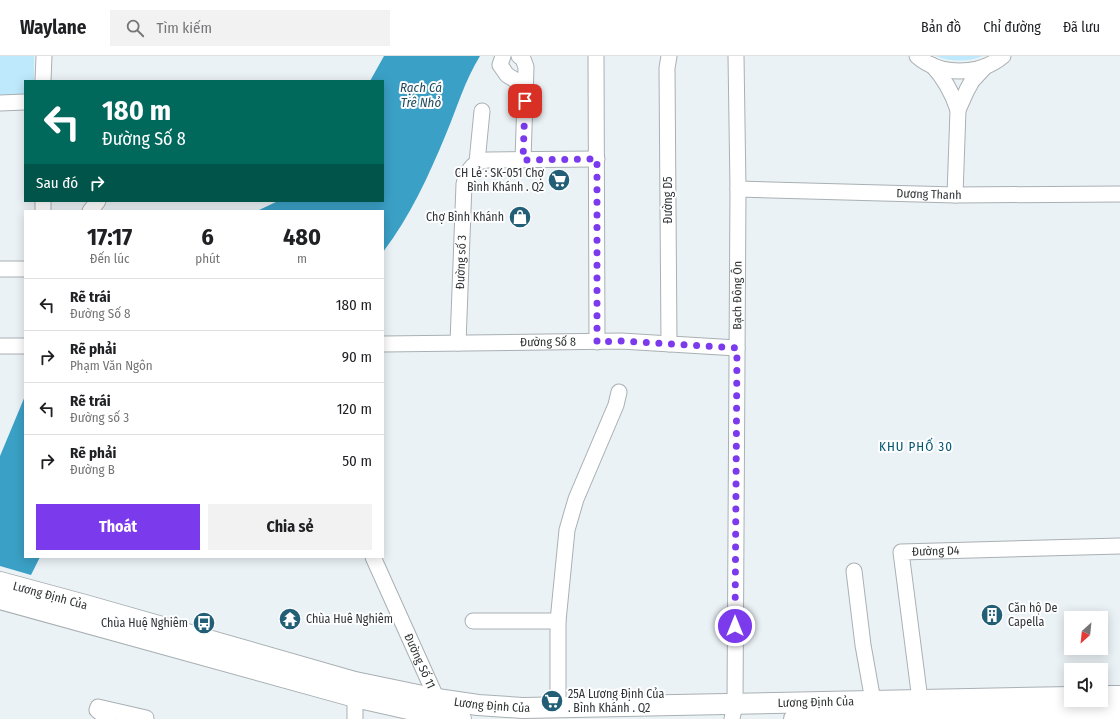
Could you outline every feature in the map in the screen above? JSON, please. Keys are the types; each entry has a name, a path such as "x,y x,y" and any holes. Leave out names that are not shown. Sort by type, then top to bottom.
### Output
{"main road":[{"name":"Lương Định Của","path":"0,582 82,613 355,697 450,718"},
{"name":"Lương Định Của","path":"0,599 82,613 355,682 437,699 478,705 523,708 558,707 734,711 873,701 920,700 992,711 1064,698"},
{"path":"1108,696 1120,696"},
{"name":"Lương Định Của","path":"794,719 992,711 1120,714"}],"street":[{"path":"43,80 44,56"},
{"path":"503,56 500,65 507,75 525,86"},
{"path":"520,56 524,59 526,67 523,160"},
{"path":"596,56 597,342"},
{"name":"Đường D5","path":"669,56 669,344"},
{"name":"Bạch Đông Ôn","path":"734,711 738,189 736,56"},
{"path":"916,57 932,65 951,71 964,71 985,67"},
{"path":"955,195 958,110 966,90 972,81 985,67 1002,57"},
{"path":"932,65 948,84 958,110"},
{"path":"0,103 24,102"},
{"path":"482,111 477,162 488,160 597,159"},
{"name":"Đường số 3","path":"458,343 464,184 468,171 477,162"},
{"name":"Dương Thanh","path":"738,189 955,195 1120,194"},
{"path":"91,210 97,202"},
{"path":"0,269 24,269"},
{"name":"Đường Số 8","path":"384,344 621,341 737,348"},
{"path":"0,346 24,346"},
{"path":"558,707 558,621 567,530 576,499 616,404 619,392"},
{"name":"Đường D4","path":"920,700 901,552 1120,546"},
{"name":"Đường Số 11","path":"373,558 437,699 450,718"},
{"path":"854,571 863,645 873,701"},
{"path":"473,621 558,621"},
{"path":"355,697 355,719"},
{"path":"108,719 97,710 97,708 100,706 147,719"}],"shaded area":[{"path":"0,56 34,56 34,80 24,80 24,96 0,96"},
{"path":"936,56 983,56 959,60"}],"water":[{"name":"Rạch Cá Trê Nhỏ","path":"384,56 480,56 466,84 426,180 402,225 384,251 384,210 259,210 276,202 384,202 384,80 371,80"},
{"path":"24,398 24,558 40,558 31,575 0,566 0,456"}],"place":[{"name":"CH Lẻ : SK-051 Chợ Bình Khánh . Q2","path":"559,180"},
{"name":"Chợ Bình Khánh","path":"520,217"},
{"name":"Căn hộ De Capella","path":"992,615"},
{"name":"Chùa Huê Nghiêm","path":"290,619"},
{"name":"Chùa Huệ Nghiêm","path":"204,623"},
{"name":"25A Lương Định Của . Bình Khánh . Q2","path":"552,701"}],"district":[{"name":"KHU PHỐ 30","path":"916,446"}],"route":[{"path":"525,101 523,160 597,159 597,342 621,341 737,348 735,626"}]}
